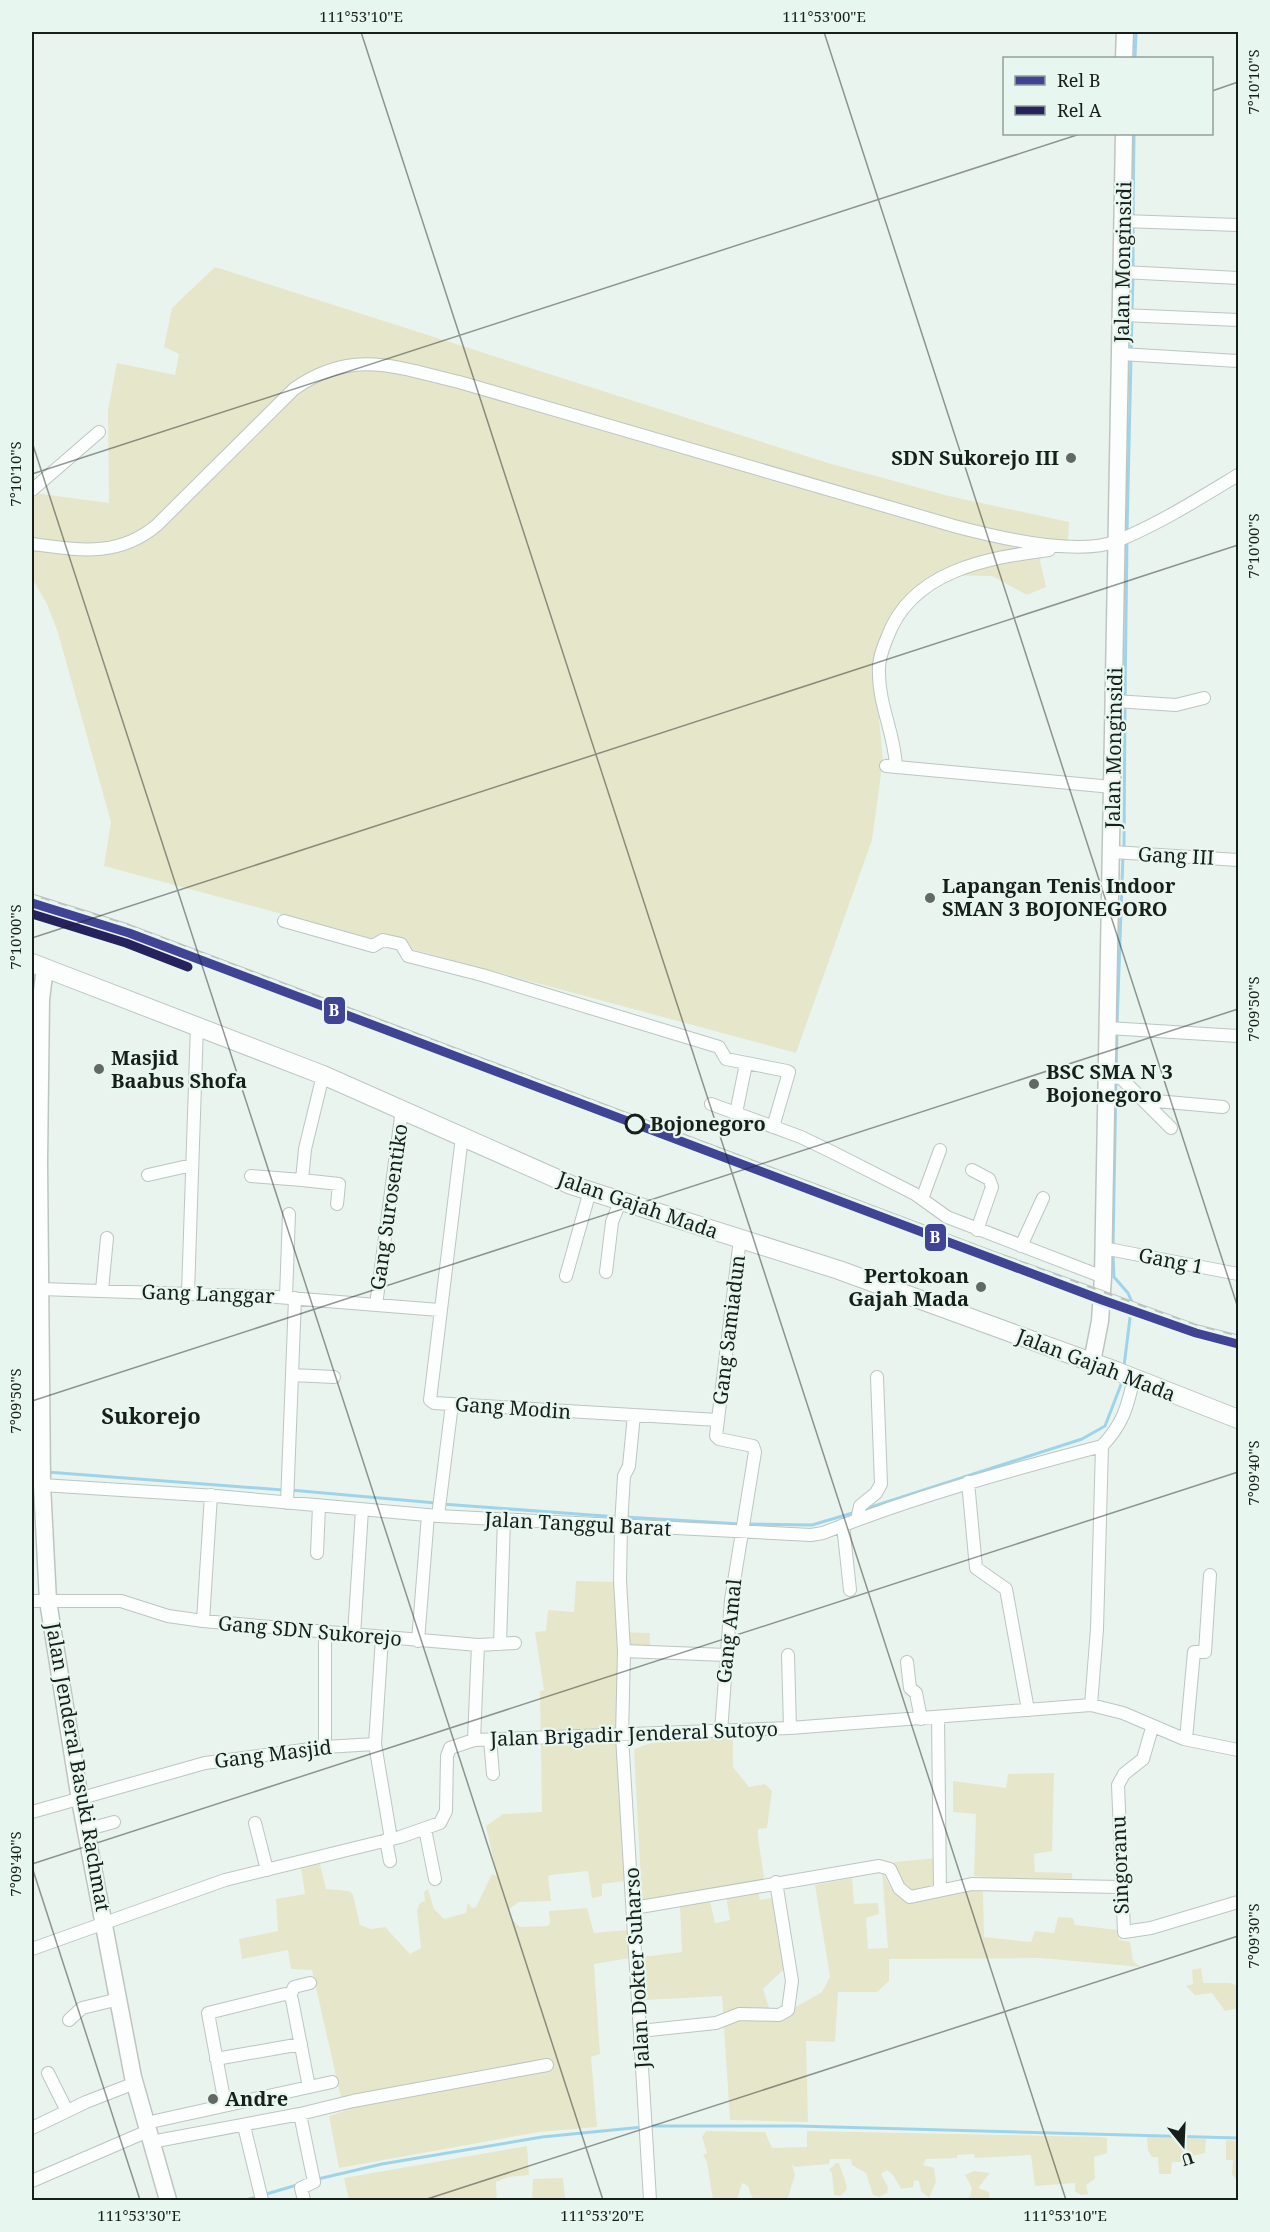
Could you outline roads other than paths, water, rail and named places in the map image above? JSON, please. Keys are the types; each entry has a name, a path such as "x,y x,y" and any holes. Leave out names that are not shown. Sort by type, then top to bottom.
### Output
{"highway":[{"name":"Jalan Gajah Mada","path":"38,965 323,1075 590,1191 839,1270 1127,1375 1239,1419"}],"main road":[{"path":"1124,57 1125,32"},
{"name":"Jalan Monginsidi","path":"1092,1362 1100,1321 1103,1277 1109,1250 1119,853 1112,787 1121,702 1129,315 1129,221 1124,135"},
{"name":"Jalan Jenderal Basuki Rachmat","path":"38,965 41,999 38,1450 42,1485 40,1601 106,1925 135,2084 168,2200"}],"street":[{"path":"1129,221 1239,225"},
{"path":"1129,273 1239,278"},
{"path":"1129,315 1239,320"},
{"path":"1128,355 1239,361"},
{"path":"32,544 96,549 135,542 157,525 294,389 316,373 361,363 399,368 459,381 1004,539 1047,545 1089,545"},
{"path":"32,490 99,432"},
{"path":"1112,787 891,766 879,674 880,657 893,621 923,588 945,575 996,556 1089,545 1124,538 1239,475"},
{"path":"1121,702 1176,705 1204,698"},
{"name":"Gang III","path":"1119,853 1239,860"},
{"path":"284,921 378,943 393,942 405,951 719,1047 726,1059 789,1072 773,1127"},
{"path":"188,1293 196,1025"},
{"path":"1114,1029 1239,1036"},
{"path":"736,1113 746,1064"},
{"path":"302,1180 305,1149 323,1075"},
{"path":"1113,1078 1145,1100 1171,1128"},
{"path":"1145,1100 1223,1107"},
{"path":"711,1104 834,1153 922,1199 943,1215 1103,1277"},
{"name":"Gang Surosentiko","path":"376,1305 402,1110"},
{"name":"Gang Modin","path":"462,1137 439,1310 430,1400 452,1404 718,1420"},
{"path":"922,1199 940,1150"},
{"path":"148,1174 192,1165"},
{"path":"972,1170 989,1179 992,1187 977,1230"},
{"path":"251,1176 339,1184 337,1204"},
{"path":"566,1276 590,1191"},
{"path":"1021,1246 1043,1198"},
{"path":"606,1272 612,1222 620,1202"},
{"path":"288,1497 292,1375 290,1214"},
{"path":"102,1290 106,1238"},
{"name":"Gang Samiadun","path":"718,1420 740,1239"},
{"name":"Gang 1","path":"1109,1250 1239,1274"},
{"name":"Gang Langgar","path":"40,1289 290,1298 439,1310"},
{"path":"292,1375 334,1377"},
{"path":"1091,1705 1102,1446 1117,1430 1125,1416 1127,1375"},
{"path":"858,1514 881,1484 877,1377"},
{"path":"418,1641 452,1404"},
{"name":"Jalan Dokter Suharso","path":"634,1415 628,1466 624,1476 621,1526 620,1580 624,1651 622,1736 647,2118 650,2200"},
{"name":"Gang Amal","path":"718,1420 717,1437 754,1448 726,1655 721,1731"},
{"name":"Jalan Tanggul Barat","path":"42,1485 288,1497 319,1506 362,1510 437,1509 504,1519 621,1526 742,1528 811,1535 843,1525 858,1514 1102,1446"},
{"path":"968,1482 975,1568 1006,1589 1028,1710"},
{"path":"202,1621 211,1495"},
{"path":"317,1553 319,1506"},
{"path":"354,1635 362,1510"},
{"path":"500,1644 504,1519"},
{"path":"843,1525 850,1590"},
{"path":"1186,1739 1194,1652 1205,1652 1210,1575"},
{"name":"Gang SDN Sukorejo","path":"40,1601 121,1601 168,1616 202,1621 418,1641 478,1645 515,1643"},
{"path":"325,1632 325,1747"},
{"path":"382,1638 375,1744 390,1861"},
{"path":"474,1740 478,1645"},
{"path":"624,1651 726,1655"},
{"path":"788,1655 790,1728"},
{"path":"907,1662 910,1688 916,1693 921,1719"},
{"name":"Jalan Brigadir Jenderal Sutoyo","path":"32,1949 106,1925 194,1891 267,1869 389,1840 441,1823 444,1818 446,1765 450,1748 474,1740 790,1728 1091,1705 1124,1713 1152,1728 1186,1739 1239,1750"},
{"path":"938,1717 940,1890"},
{"name":"Singoranu","path":"1152,1728 1143,1759 1124,1774 1118,1785 1120,1887 1124,1932 1151,1928 1239,1902"},
{"path":"490,1740 492,1774"},
{"name":"Gang Masjid","path":"32,1812 205,1763 325,1747 375,1744"},
{"path":"86,1830 114,1822"},
{"path":"255,1823 267,1869"},
{"path":"424,1829 435,1879"},
{"path":"634,1908 776,1882 885,1866 892,1873 898,1888 910,1897 972,1884 1120,1887"},
{"path":"640,2031 716,2023 739,2014 779,2015 788,2010 792,1981 776,1882"},
{"path":"309,2087 290,1996 294,1988 310,1983"},
{"path":"225,2104 208,2013 285,1994 290,1996"},
{"path":"69,2020 82,2008 119,1999"},
{"path":"216,2059 301,2044"},
{"path":"149,2132 244,2126 352,2101 548,2065"},
{"path":"48,2073 67,2111"},
{"path":"32,2181 149,2132 225,2104 332,2082"},
{"path":"32,2128 67,2111 135,2084"},
{"path":"300,2114 313,2178 301,2187 304,2200"},
{"path":"244,2126 261,2198"}],"waterway":[{"path":"1135,57 1136,32"},
{"path":"1133,219 1134,135"},
{"path":"1133,225 1133,270"},
{"path":"1132,312 1133,276"},
{"path":"1131,351 1132,318"},
{"path":"1127,534 1131,357"},
{"path":"1125,699 1127,540"},
{"path":"1124,849 1125,705"},
{"path":"1117,1025 1123,855"},
{"path":"1116,1073 1117,1032"},
{"path":"1113,1247 1116,1080"},
{"path":"1113,1254 1114,1277 1128,1293 1132,1302 1124,1366"},
{"path":"865,1509 1082,1439 1105,1426 1122,1382"},
{"path":"47,1472 283,1490"},
{"path":"290,1490 436,1503"},
{"path":"442,1504 618,1517"},
{"path":"747,1524 812,1525 856,1512"},
{"path":"625,1517 741,1524"},
{"path":"649,2126 797,2126 1238,2138"},
{"path":"318,2179 382,2164 542,2137 643,2127"},
{"path":"263,2195 297,2185"},
{"path":"245,2200 257,2197"}],"railway":[{"path":"32,896 128,926 993,1253 1198,1327 1238,1337"}],"rail line":[{"name":"B","path":"32,903 129,933 1102,1300 1196,1333 1238,1344"},
{"name":"A","path":"32,914 126,943 188,967"}],"place":[{"name":"SDN Sukorejo III","path":"1071,458"},
{"name":"Lapangan Tenis Indoor SMAN 3 BOJONEGORO","path":"930,898"},
{"name":"Masjid Baabus Shofa","path":"99,1069"},
{"name":"BSC SMA N 3 Bojonegoro","path":"1034,1084"},
{"name":"Bojonegoro","path":"635,1124"},
{"name":"Pertokoan Gajah Mada","path":"981,1287"},
{"name":"Andre","path":"213,2099"}],"district":[{"name":"Sukorejo","path":"151,1416"}]}
